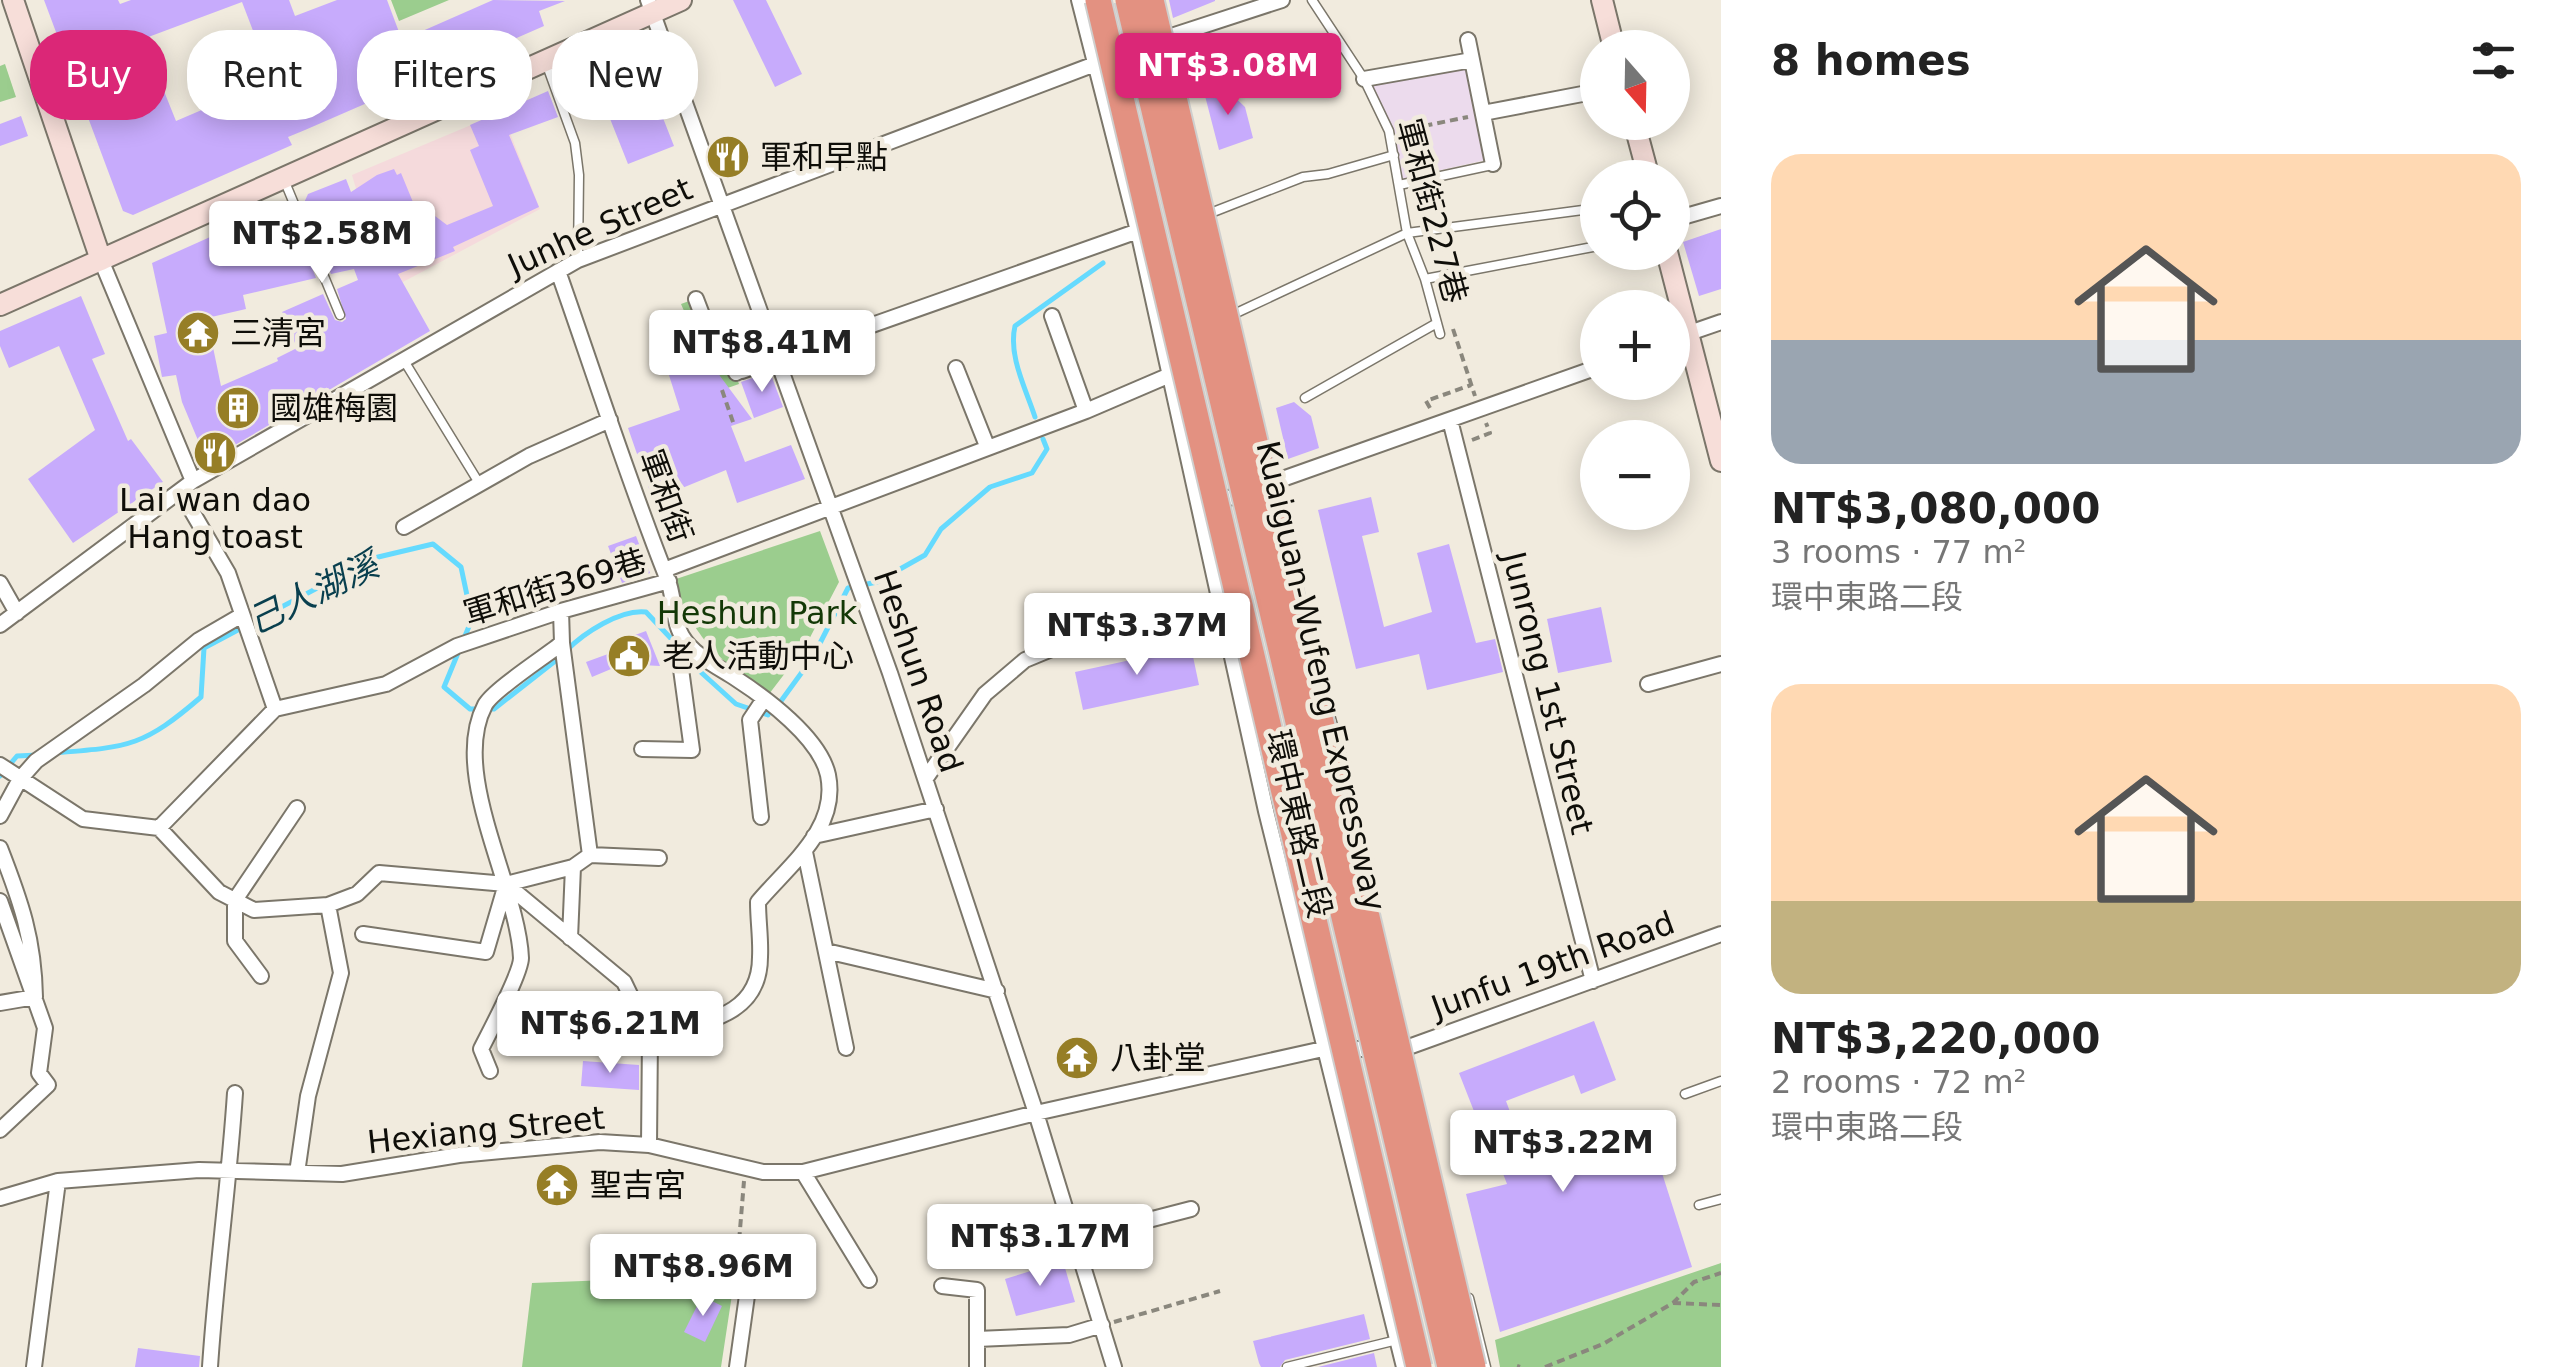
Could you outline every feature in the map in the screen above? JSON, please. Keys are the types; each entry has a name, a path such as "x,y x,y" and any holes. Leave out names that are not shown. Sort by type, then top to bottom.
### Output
{"highway":[{"name":"Kuaiguan-Wufeng Expressway","path":"1098,0 1419,1367"},
{"name":"Kuaiguan-Wufeng Expressway","path":"1128,0 1450,1367"},
{"path":"1151,0 1473,1367"}],"main road":[{"path":"12,0 101,260"},
{"path":"0,306 545,59 650,6 681,0"},
{"path":"1602,0 1610,30"},
{"path":"1690,367 1721,461"}],"street":[{"name":"環中東路二段","path":"1079,0 1138,231 1266,811 1404,1367"},
{"name":"環中東路二段","path":"1143,0 1289,643 1462,1367"},
{"name":"Junhe Street","path":"0,625 193,481 578,260 1095,63 1282,0"},
{"name":"Heshun Road","path":"650,6 779,357 926,778 1076,1238 1114,1367"},
{"path":"1468,40 1493,164"},
{"path":"1364,79 1472,60"},
{"path":"1482,114 1580,94"},
{"path":"1690,215 1721,206"},
{"path":"696,298 720,359 730,358 736,373 1138,231"},
{"path":"101,260 193,481"},
{"name":"軍和街","path":"558,271 666,575 683,642"},
{"path":"1052,316 1086,412"},
{"path":"1690,333 1721,322"},
{"path":"956,368 987,446"},
{"path":"1200,509 1580,373"},
{"name":"軍和街369巷","path":"275,709 386,684 457,646 666,575 987,446 1086,412 1170,375"},
{"path":"404,527 529,456 610,420"},
{"name":"Junrong 1st Street","path":"1450,420 1592,981"},
{"path":"159,828 275,709 228,574 180,491"},
{"path":"0,583 17,614"},
{"path":"560,611 590,855"},
{"path":"926,778 985,694 1026,660 1054,648 1098,614"},
{"path":"11,773 56,748 200,640 246,627"},
{"path":"642,749 692,750 681,670 683,642"},
{"path":"650,1036 734,1011 754,992 760,959 758,902 805,852 828,810 828,773 812,744 763,699 683,642"},
{"path":"490,1070 482,1049 522,962 506,884 476,788 477,737 486,704 562,644"},
{"path":"1648,684 1721,664"},
{"path":"761,817 752,718 763,699"},
{"path":"11,773 83,819 159,828 220,892 254,910 328,905 357,894 379,872 506,884 574,867 590,855 660,858"},
{"path":"0,816 11,773"},
{"path":"261,976 234,941 235,900 297,808"},
{"path":"814,836 936,810"},
{"path":"0,848 26,915 36,997"},
{"path":"805,852 846,1048"},
{"path":"570,938 574,867"},
{"path":"363,934 486,952 506,884"},
{"path":"506,884 624,982 650,1036 649,1144"},
{"path":"0,901 45,1028 39,1073 48,1085 0,1130"},
{"path":"297,1174 308,1096 342,974 328,905"},
{"name":"Junfu 19th Road","path":"1384,1049 1404,1049 1721,934"},
{"path":"826,951 996,991"},
{"path":"0,1003 36,997"},
{"name":"Hexiang Street","path":"0,1198 58,1181 230,1171 342,1174 458,1154 600,1142 649,1144 763,1172 803,1172 1036,1113 1324,1049 1384,1049"},
{"path":"210,1367 235,1093"},
{"path":"803,1172 869,1280"},
{"path":"34,1367 58,1181"},
{"path":"1076,1238 1191,1210"},
{"path":"737,1367 750,1274"},
{"path":"942,1286 978,1290 977,1367"},
{"path":"978,1339 1034,1339 1069,1335 1102,1325"}],"lane":[{"name":"軍和街227巷","path":"1312,0 1364,79 1389,131 1408,234 1440,334"},
{"path":"545,59 575,142 579,176 578,260"},
{"path":"1193,220 1303,176 1328,174 1394,156"},
{"path":"1398,184 1493,164"},
{"path":"283,178 340,314"},
{"path":"1215,322 1408,234 1580,210"},
{"path":"1425,278 1580,249"},
{"path":"1305,398 1437,322"},
{"path":"404,359 479,483"},
{"name":"環中東路二段","path":"1289,643 1335,724 1346,774"},
{"name":"環中東路二段","path":"1357,826 1404,1049 1459,1259"},
{"path":"1685,1094 1721,1080"},
{"path":"1698,1205 1721,1200"},
{"path":"1464,1278 1486,1367"},
{"path":"1287,1367 1397,1340"}],"path":[{"path":"1389,131 1482,114"},
{"path":"722,390 734,425"},
{"path":"738,1260 745,1168"},
{"path":"1545,1367 1602,1344 1672,1303 1694,1282 1721,1273"},
{"path":"1102,1325 1220,1292"},
{"path":"1672,1303 1721,1306"}],"shaded area":[{"path":"1469,67 1486,160 1401,179 1395,132 1371,83"},
{"path":"483,120 510,133 540,209 386,291 352,175"}],"green space":[{"path":"391,0 449,0 399,21"},
{"path":"5,64 16,97 0,102 0,66"},
{"path":"700,297 721,349 726,347 739,384 719,391 681,304"},
{"name":"Heshun Park","path":"820,531 839,582 805,647 766,698 700,634 673,580"},
{"path":"1721,1263 1721,1367 1500,1367 1495,1340"},
{"path":"735,1275 721,1367 522,1367 532,1283"}],"building":[{"path":"44,0 118,0 120,4 131,0 289,0 295,16 337,0 387,0 398,30 357,30 357,107 337,116 337,30 253,30 242,2 167,30 55,30"},
{"path":"493,0 565,1 539,11 544,26 532,31 425,30"},
{"path":"733,0 766,0 802,74 775,87"},
{"path":"1169,0 1215,0 1215,1 1173,18"},
{"path":"1222,85 1245,107 1253,138 1219,150 1204,92"},
{"path":"548,91 552,119 509,135 539,207 453,247 455,251 398,274 430,331 211,459 205,457 182,402 176,375 162,377 154,336 167,333 152,263 264,213 279,208 289,210 316,278 243,295 246,309 207,318 221,386 278,361 277,358 297,348 282,312 323,294 335,320 346,319 337,289 358,280 354,269 331,274 303,205 308,194 346,179 351,192 394,169 397,175 401,173 415,207 400,213 411,239 430,231 435,216 447,225 493,206 470,150 479,146 470,125 481,120 532,120 532,98"},
{"path":"167,99 176,121 187,116 187,120 327,120 288,137 292,145 133,215 123,211 89,120 167,120"},
{"path":"21,116 28,136 0,146 0,124"},
{"path":"611,120 664,120 674,146 628,164"},
{"path":"1721,229 1721,289 1699,296 1690,266 1690,240"},
{"path":"81,296 105,354 92,359 128,441 131,439 163,482 73,543 28,479 95,430 59,346 9,368 0,346 0,331"},
{"path":"756,336 763,352 742,360 736,350 728,347"},
{"path":"694,341 752,419 731,426 745,462 791,445 805,479 737,503 726,470 653,500 628,428 680,410 662,353"},
{"path":"770,372 783,407 754,418 741,382"},
{"path":"1294,402 1311,416 1319,448 1288,459 1276,408"},
{"path":"1371,497 1379,532 1362,536 1384,627 1432,612 1417,553 1449,544 1476,643 1495,639 1503,672 1427,690 1419,654 1356,669 1318,510"},
{"path":"636,536 650,573 622,583 608,546"},
{"path":"1601,607 1612,662 1558,673 1547,619"},
{"name":"老人活動中心","path":"646,631 660,666 623,664 592,677 586,662 619,650 616,642"},
{"path":"1191,647 1199,685 1083,710 1075,672"},
{"path":"1594,1021 1616,1080 1581,1094 1574,1075 1506,1101 1516,1128 1545,1117 1565,1170 1654,1148 1692,1267 1500,1332 1466,1194 1507,1184 1459,1073"},
{"path":"583,1061 639,1065 639,1090 581,1086"},
{"path":"1063,1261 1075,1302 1016,1316 1005,1279"},
{"path":"702,1296 722,1306 705,1342 684,1332"},
{"path":"1364,1314 1370,1339 1285,1360 1280,1367 1261,1367 1259,1363 1253,1341"},
{"path":"138,1348 200,1356 199,1367 135,1367"},
{"path":"1374,1353 1377,1367 1318,1367"}],"waterway":[{"name":"己人湖溪","path":"1035,417 1016,361 1015,326 1103,263"},
{"name":"己人湖溪","path":"781,701 813,657 848,588 877,582 925,555 941,529 990,487 1032,473 1047,449 1043,439"},
{"name":"己人湖溪","path":"54,753 118,746 149,735 201,697 204,648 374,558 433,544 461,567 472,619 444,687 470,709 494,709 559,658"},
{"name":"己人湖溪","path":"567,650 603,624 636,612 646,612 679,647"},
{"name":"己人湖溪","path":"684,657 736,704 768,715"},
{"name":"己人湖溪","path":"0,776 17,756 38,755"}],"place":[{"name":"軍和早點","path":"728,157"},
{"name":"三清宮","path":"198,333"},
{"name":"國雄梅園","path":"238,408"},
{"name":"Lai wan dao Hang toast","path":"215,453"},
{"name":"老人活動中心","path":"629,656"},
{"name":"八卦堂","path":"1077,1058"},
{"name":"聖吉宮","path":"557,1185"}]}
